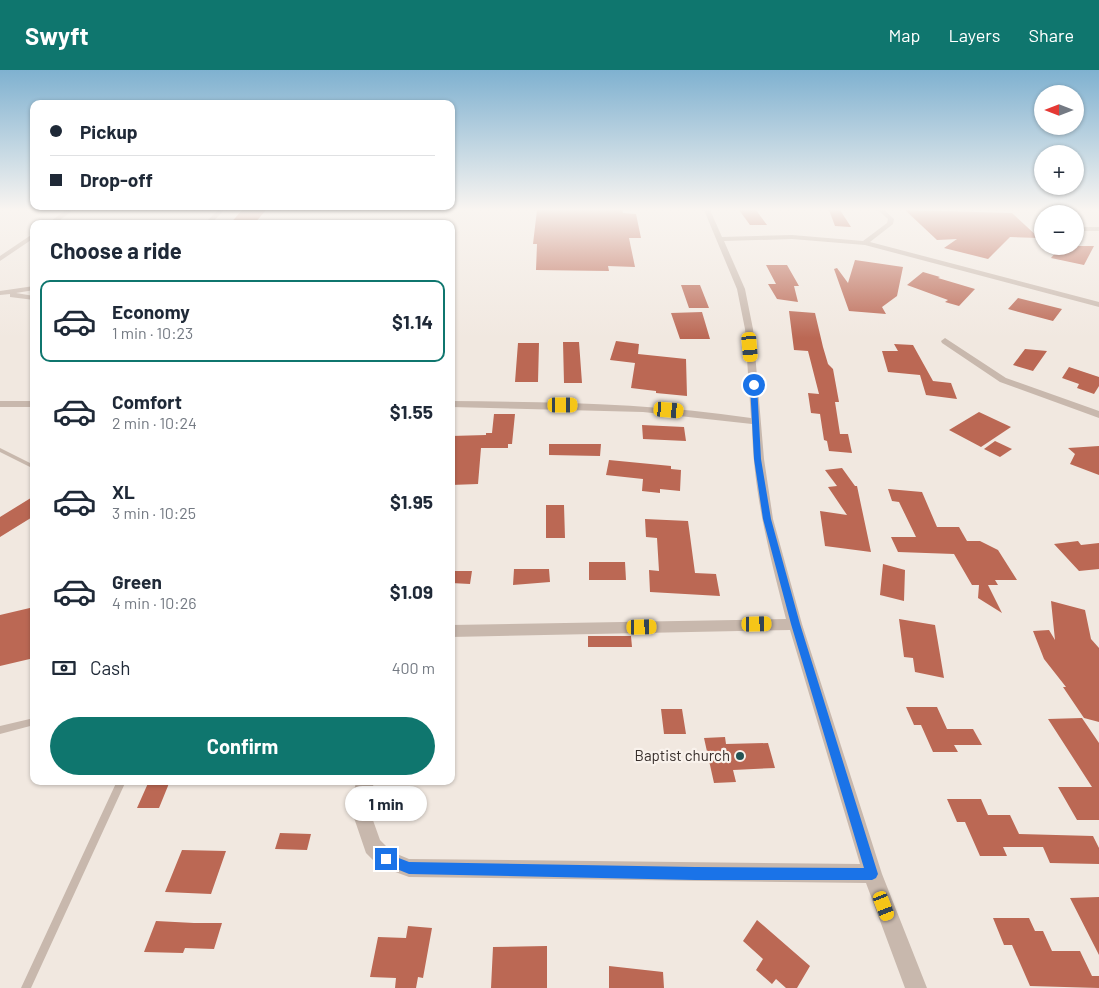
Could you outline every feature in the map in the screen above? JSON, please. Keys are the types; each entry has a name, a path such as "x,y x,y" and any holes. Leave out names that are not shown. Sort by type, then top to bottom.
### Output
{"street":[{"path":"727,253 741,289 749,329 761,490 795,624 872,874 916,988"},
{"path":"901,253 1099,305"},
{"path":"1,293 30,289"},
{"path":"1,293 30,297"},
{"path":"945,341 1003,380 1099,415"},
{"path":"0,404 30,404"},
{"path":"455,404 652,408 704,413 757,422"},
{"path":"455,631 795,624"},
{"path":"364,785 360,809 373,846 386,859 409,868 695,874 872,874"}],"lane":[{"path":"0,450 30,465"},
{"path":"0,730 30,723"},
{"path":"26,988 120,785"}],"building":[{"path":"537,253 632,253 635,267 608,266 609,271 536,270"},
{"path":"963,253 994,253 988,259"},
{"path":"1084,253 1090,253 1084,265 1051,258 1054,255 1084,255"},
{"path":"855,260 903,267 897,296 882,307 886,314 849,311 834,269 837,268 848,283"},
{"path":"766,265 787,265 799,286 794,286 798,302 777,299 768,284 776,284"},
{"path":"923,272 975,289 959,306 945,302 948,300 907,285"},
{"path":"681,285 700,285 709,308 689,308"},
{"path":"1018,298 1062,309 1053,321 1008,309"},
{"path":"789,311 815,313 828,364 833,369 839,402 835,402 840,434 848,434 852,453 829,451 827,441 824,440 820,414 811,413 808,393 819,394 808,351 794,350"},
{"path":"702,312 710,339 680,339 671,313"},
{"path":"616,341 639,344 638,354 686,359 687,396 631,388 635,363 610,360"},
{"path":"563,342 579,342 582,383 564,383"},
{"path":"518,343 539,343 538,382 515,382"},
{"path":"894,344 913,345 933,381 951,383 957,399 926,395 920,375 888,372 882,351 898,351"},
{"path":"1025,349 1047,351 1033,371 1013,365"},
{"path":"1069,367 1099,377 1099,386 1094,394 1077,388 1079,384 1062,378"},
{"path":"979,412 1011,427 981,447 949,430"},
{"path":"494,414 515,414 512,444 508,444 508,448 481,448 478,484 455,485 455,436 486,435 486,433 492,433"},
{"path":"642,425 684,427 686,441 643,439"},
{"path":"995,441 1012,449 1000,457 984,449"},
{"path":"549,444 601,444 600,456 549,455"},
{"path":"1099,446 1099,475 1070,464 1075,454 1068,448"},
{"path":"609,460 671,466 671,469 681,470 680,491 660,489 660,493 642,491 643,479 606,475"},
{"path":"842,468 855,486 857,486 871,552 825,546 820,511 847,515 828,487 837,486 825,470"},
{"path":"888,489 922,492 937,527 959,527 967,541 980,541 998,550 1017,580 995,580 998,585 988,585 1002,613 978,598 979,585 972,585 954,554 898,552 891,537 916,537 899,502 892,501"},
{"path":"30,498 30,518 0,537 0,517"},
{"path":"546,505 564,505 565,538 546,538"},
{"path":"645,519 688,521 695,573 716,574 720,596 650,592 649,570 659,571 657,538 646,537"},
{"path":"1078,541 1081,545 1099,543 1099,569 1079,571 1054,544"},
{"path":"589,562 625,562 626,580 589,580"},
{"path":"883,564 905,570 904,601 880,595"},
{"path":"514,569 549,569 550,582 513,585"},
{"path":"455,571 472,571 470,584 455,583"},
{"path":"1051,601 1085,610 1091,639 1099,648 1099,722 1084,718 1063,687 1066,687 1044,659 1033,631 1049,630 1055,640"},
{"path":"30,608 30,659 0,666 0,615"},
{"path":"899,619 935,625 944,678 915,672 913,658 904,657"},
{"path":"588,636 631,636 632,647 588,647"},
{"path":"906,707 937,707 947,729 973,729 982,745 954,745 958,752 933,752 921,725 914,725"},
{"path":"661,709 682,709 686,734 664,734"},
{"path":"1082,718 1099,743 1099,820 1077,820 1058,787 1092,787 1048,719"},
{"name":"Baptist church","path":"725,737 726,744 768,743 775,768 733,770 736,782 714,783 704,738"},
{"path":"147,785 168,785 159,808 137,808"},
{"path":"947,799 981,799 988,815 1010,815 1019,834 1093,836 1099,848 1099,864 1050,863 1043,847 1003,847 1007,856 980,856 965,822 957,822"},
{"path":"280,833 311,834 307,850 275,849"},
{"path":"182,850 226,851 211,894 165,892"},
{"path":"1099,897 1099,955 1070,898"},
{"path":"993,918 1029,918 1035,931 1043,931 1052,951 1080,951 1092,976 1099,976 1099,988 1030,986 1012,945 1004,945"},
{"path":"757,920 810,966 797,988 786,988 776,979 772,984 756,970 763,959 743,941"},
{"path":"156,921 222,923 214,949 185,948 183,953 144,952"},
{"path":"408,926 432,928 423,978 418,977 416,988 395,988 396,978 370,977 378,937 406,938"},
{"path":"547,946 547,988 491,988 493,947"},
{"path":"609,966 663,972 664,988 609,988"}],"place":[{"name":"Baptist church","path":"740,756"}],"route":[{"path":"386,859 409,868 695,874 872,874 795,624 767,519 761,490 754,385"}]}
